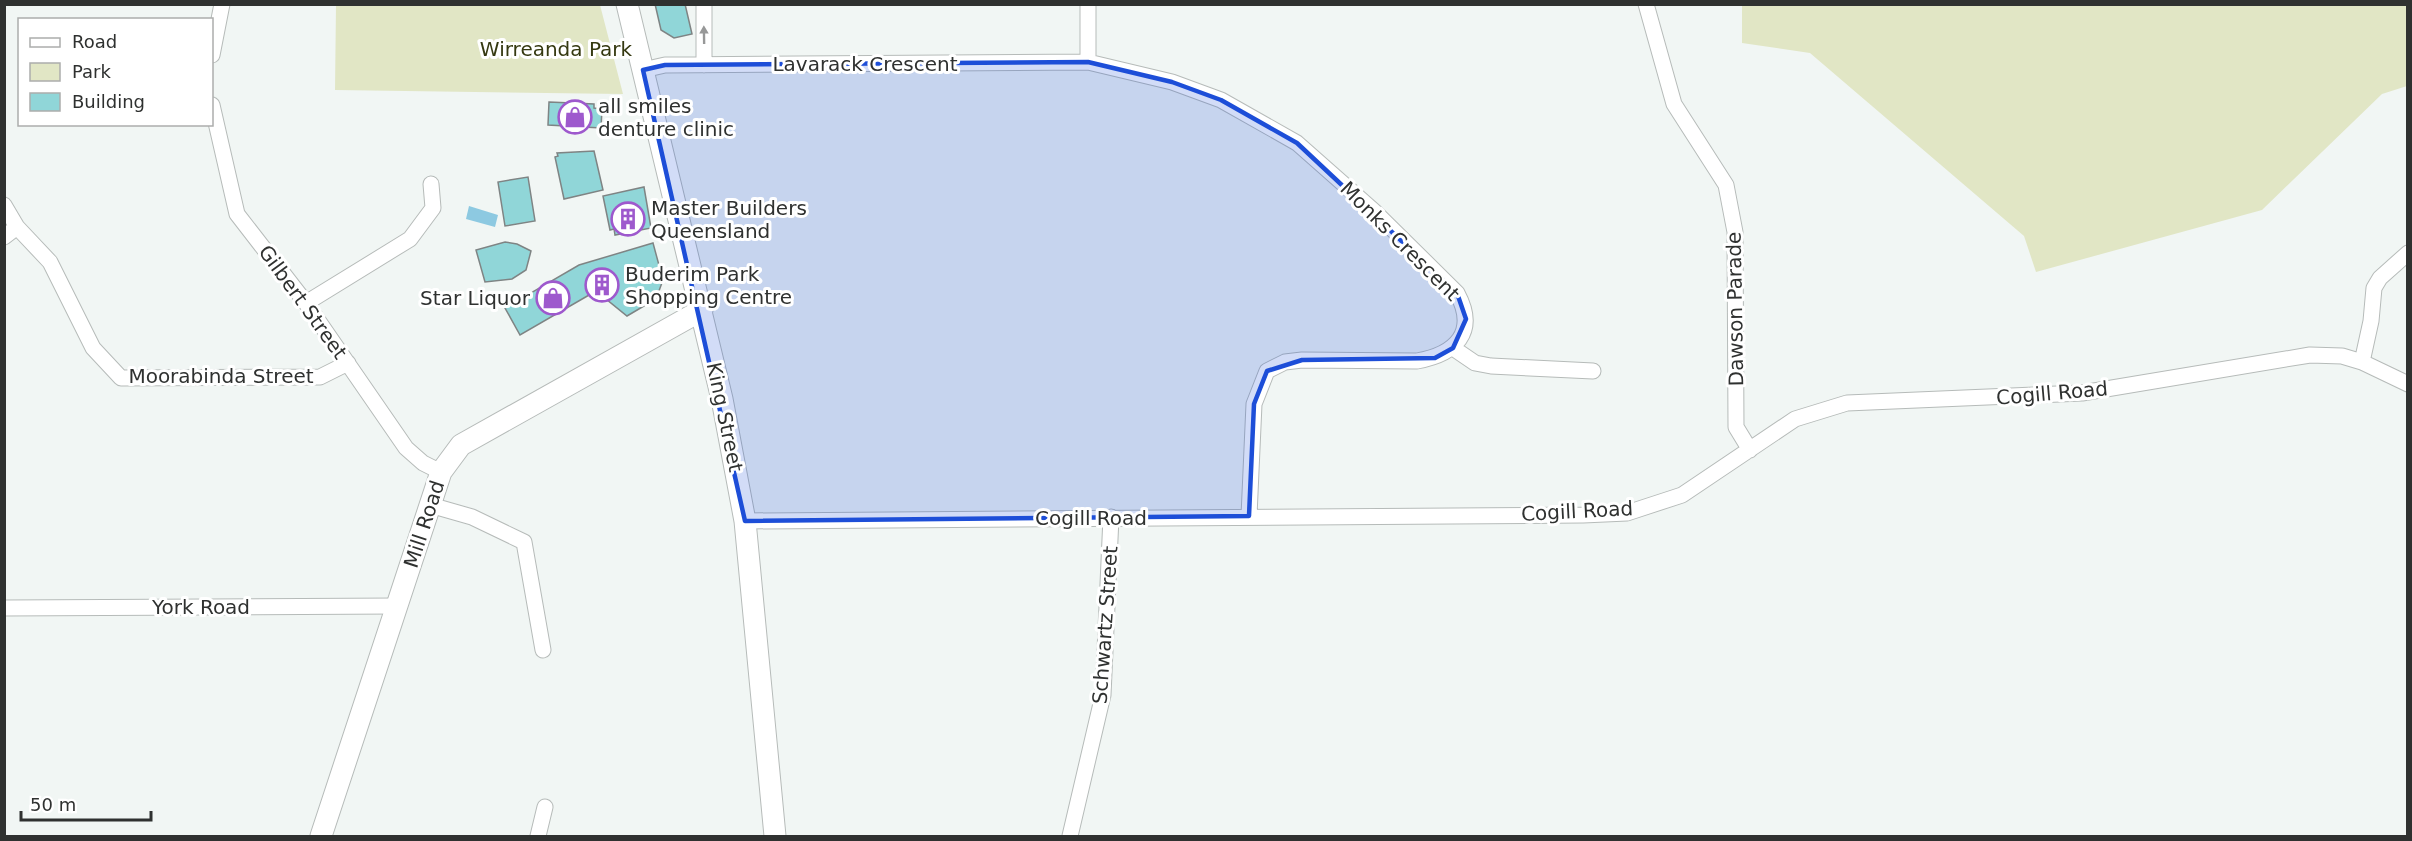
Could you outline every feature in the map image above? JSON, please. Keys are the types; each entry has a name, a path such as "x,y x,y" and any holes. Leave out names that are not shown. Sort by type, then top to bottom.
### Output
{"main road":[{"name":"King Street","path":"627,4 702,310 722,399 745,521 776,837"},
{"name":"Mill Road","path":"321,837 441,472 461,445 702,310"}],"street":[{"path":"213,50 222,4"},
{"path":"704,4 704,65"},
{"path":"1088,4 1088,62"},
{"name":"Dawson Parade","path":"1646,4 1674,104 1726,185 1735,232 1736,427 1750,450"},
{"name":"Lavarack Crescent","path":"643,70 665,65 1088,62"},
{"name":"Monks Crescent","path":"1088,62 1172,82 1221,100 1297,143 1374,211 1457,292 1464,306 1466,319 1463,332 1453,348"},
{"name":"Gilbert Street","path":"213,109 237,214 306,303 406,448 423,463 441,472"},
{"path":"306,303 410,239 433,208 431,184"},
{"name":"Moorabinda Street","path":"4,205 17,227 50,262 93,348 121,378 320,377 348,363"},
{"path":"4,237 17,227"},
{"path":"2362,362 2371,321 2374,288 2380,278 2408,253"},
{"path":"1249,516 1254,404 1267,371 1285,362 1302,360 1417,361 1435,358 1453,348 1474,363 1491,366 1593,371"},
{"name":"Cogill Road","path":"745,521 1627,513 1682,495 1795,419 1847,403 2082,393 2310,355 2342,356 2362,362 2408,384"},
{"path":"430,505 472,517 524,542 543,650"},
{"name":"Schwartz Street","path":"1070,837 1103,694 1111,517"},
{"name":"York Road","path":"4,608 398,606"},
{"path":"538,837 545,807"}],"highlighted area":[{"path":"1088,62 1172,82 1221,100 1297,143 1457,293 1466,319 1453,348 1435,358 1302,360 1267,371 1254,404 1249,516 745,521 643,70 665,65"}],"green space":[{"name":"Wirreanda Park","path":"336,5 600,5 623,94 335,90"},
{"path":"1742,5 2407,5 2407,86 2382,94 2262,210 2036,272 2024,236 1810,53 1742,43"}],"water":[{"path":"469,206 498,215 495,227 466,219"}],"building":[{"path":"655,4 685,4 692,34 674,38 661,30"},
{"name":"all smiles denture clinic","path":"549,102 594,104 594,108 602,109 601,128 548,125"},
{"path":"594,151 603,190 564,199 555,157 558,156 557,153"},
{"path":"528,177 535,221 505,226 498,182"},
{"name":"Master Builders Queensland","path":"644,187 651,228 615,235 614,229 610,230 603,196"},
{"path":"505,242 517,244 531,251 526,270 512,279 485,282 476,250"},
{"name":"Buderim Park Shopping Centre","path":"653,243 663,280 656,299 627,316 596,291 520,335 505,308 579,265"}],"place":[{"name":"all smiles denture clinic","path":"575,117"},
{"name":"Master Builders Queensland","path":"628,219"},
{"name":"Buderim Park Shopping Centre","path":"602,285"},
{"name":"Star Liquor","path":"553,298"}]}
